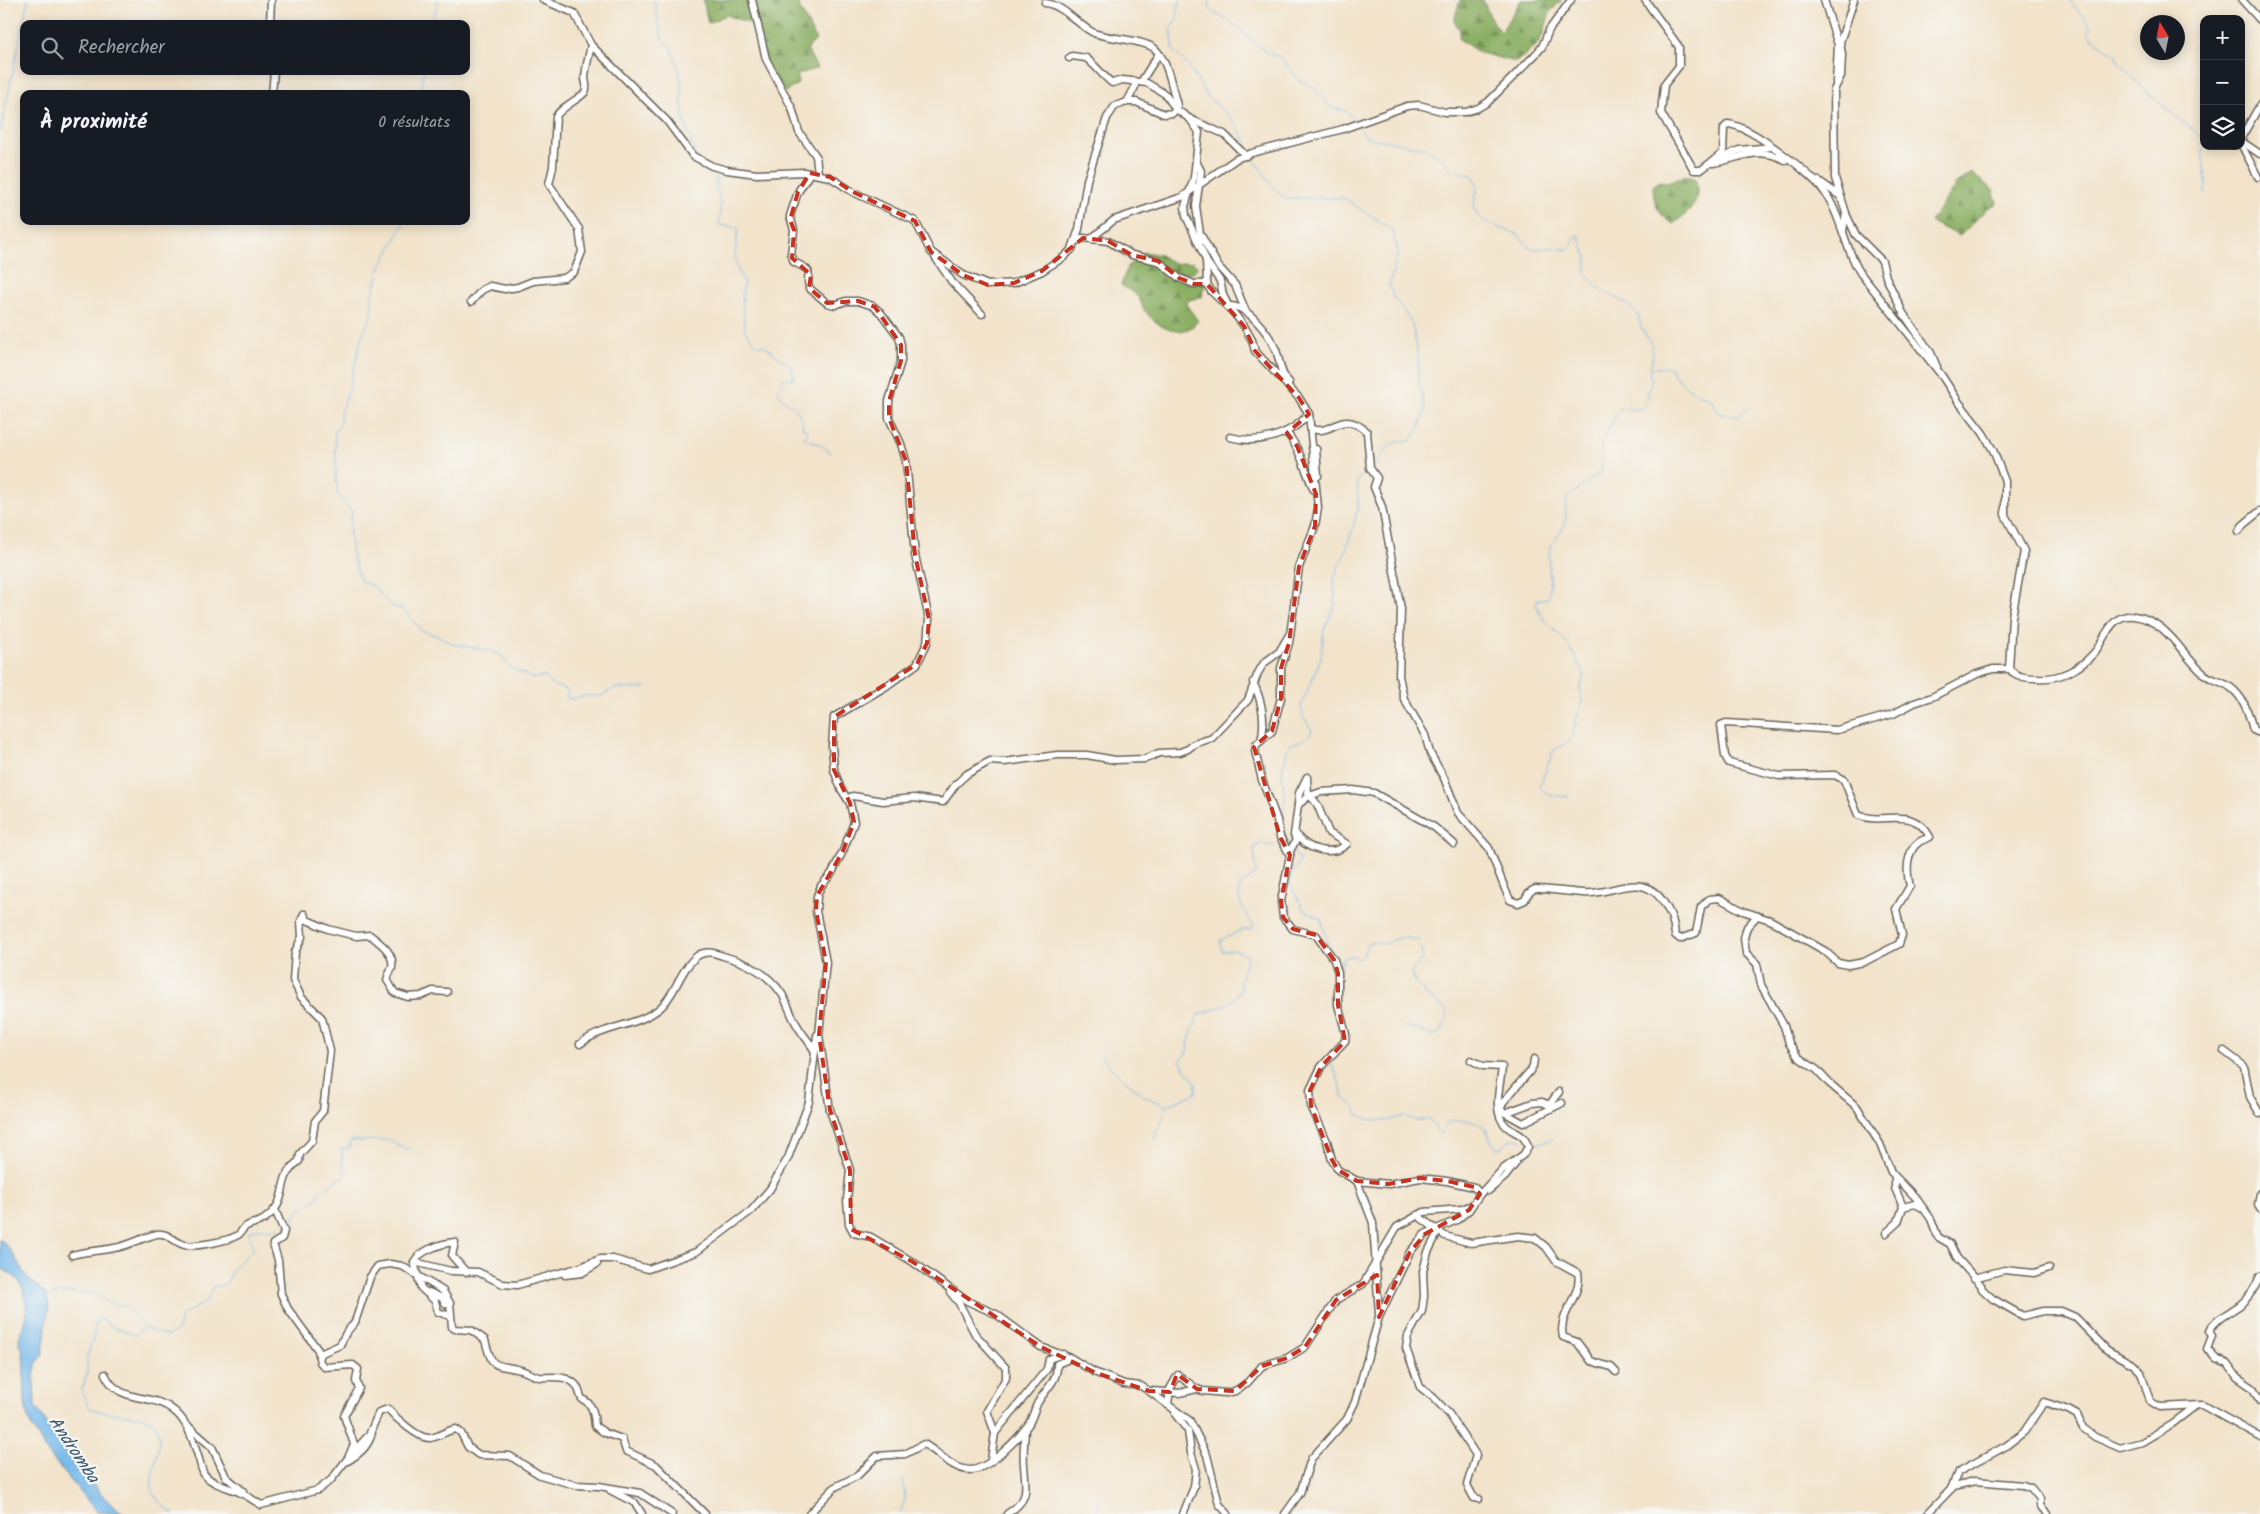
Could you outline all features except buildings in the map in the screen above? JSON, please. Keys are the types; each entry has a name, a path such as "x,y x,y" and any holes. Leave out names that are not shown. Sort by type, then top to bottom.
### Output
{"street":[{"path":"270,20 271,0"},
{"path":"543,0 574,13 591,45 667,121 694,157 712,166 757,174 810,173 830,177 883,208 915,221 931,252 952,282 982,314"},
{"path":"752,0 766,59 792,108 799,132 816,156 818,174"},
{"path":"1092,238 1114,220 1136,211 1152,208 1190,192 1236,159 1343,129 1380,114 1415,104 1445,112 1466,112 1478,108 1488,102 1524,63 1534,56 1549,30 1571,0"},
{"path":"1645,0 1679,47 1679,66 1664,85 1661,113 1694,170 1701,170 1739,150 1774,147"},
{"path":"1824,0 1838,45 1833,119 1836,144 1835,178 1840,196 1853,230 1882,261 1886,277 1903,313 1931,353 1941,374"},
{"path":"1836,84 1841,70 1840,42 1854,0"},
{"path":"2242,0 2260,20"},
{"path":"931,252 963,275 977,282 1006,286 1054,263 1072,249 1076,241 1087,180 1107,118 1115,106 1127,102 1144,104 1164,114 1173,113 1176,109 1177,105 1166,70 1154,48 1094,33 1069,17 1055,4 1045,4"},
{"path":"471,302 482,290 490,286 506,289 533,281 564,278 574,272 580,261 582,252 580,228 549,184 553,167 556,117 558,112 574,98 584,95 586,91 585,78 591,45"},
{"path":"1127,102 1138,81 1158,55"},
{"path":"1069,58 1072,56 1086,58 1098,72 1107,75 1112,83 1123,80 1147,82 1165,94 1176,109 1197,126 1199,132 1196,160 1190,192 1185,206 1186,216 1206,260 1220,281 1223,295 1252,340 1255,351 1306,406 1309,414 1318,508 1315,526 1299,567 1290,643 1281,668 1281,698 1272,731 1256,745 1255,750 1260,772 1277,820 1280,837 1290,855"},
{"path":"272,90 274,75"},
{"path":"2245,132 2260,105"},
{"path":"1190,119 1224,134 1249,155"},
{"path":"1714,162 1724,150 1722,135 1724,128 1728,124 1750,131 1774,147 1804,172 1840,196"},
{"path":"2245,142 2260,154"},
{"path":"2245,148 2258,177"},
{"path":"1714,162 1757,152 1774,154 1793,163"},
{"path":"1196,160 1201,171 1196,206 1202,237 1201,247"},
{"path":"1804,172 1826,194 1842,232 1851,260 1860,274 1941,374 1993,450 2005,481 2005,515 2024,551 2012,617 2009,669"},
{"path":"414,1262 451,1272 478,1272 504,1284 517,1285 551,1276 582,1273 606,1259 648,1269 665,1264 696,1252 751,1211 770,1189 795,1141 809,1102 826,962 816,911 817,896 820,886 832,873 850,836 854,816 848,798 841,789 834,770 832,746 834,717 885,687 917,664 927,643 929,620 915,555 906,461 901,444 889,418 889,401 901,361 901,345 894,329 875,307 858,301 846,301 835,305 827,303 809,288 810,274 806,268 794,262 791,254 794,230 790,216 798,192 810,173"},
{"path":"1842,232 1846,213"},
{"path":"1202,237 1218,266 1234,283 1247,314 1273,345 1283,375 1290,384 1291,390"},
{"path":"1076,241 1083,238 1108,241 1132,255 1158,261 1179,278 1194,284 1207,284"},
{"path":"1206,260 1207,284 1210,292 1231,309"},
{"path":"1231,309 1234,306 1247,314"},
{"path":"1230,437 1245,441 1287,433 1299,426 1309,414"},
{"path":"1311,427 1320,431 1343,421 1360,425 1367,432 1372,472 1377,478 1374,487 1382,507 1401,609 1399,676 1404,698 1425,735 1430,753 1444,778 1458,814 1490,848 1510,900 1518,903 1525,900 1528,893 1536,888 1589,894 1632,886 1650,888 1657,893 1672,915 1675,935 1680,938 1696,933 1701,907 1709,899 1719,898 1743,911 1795,933 1838,963 1848,965 1864,962 1899,944 1902,935 1895,913 1910,886 1908,877 1910,852 1918,842 1930,836 1911,818 1896,817 1869,820 1858,815 1851,793 1844,780 1835,775 1779,776 1729,763 1725,756 1721,725 1726,723 1776,725 1837,730 1893,714 1914,703 1932,698 1977,674 1992,669 2009,669 2015,675 2043,679 2073,671 2095,652 2107,630 2114,623 2132,616 2144,619 2170,635 2204,675 2230,687 2246,706 2253,730 2260,733"},
{"path":"1287,433 1297,446 1305,471 1316,492"},
{"path":"2239,531 2243,525 2260,511"},
{"path":"848,798 853,796 883,801 914,798 943,802 956,784 967,774 990,761 1004,762 1057,755 1087,755 1115,760 1145,759 1159,753 1180,752 1194,744 1212,738 1248,700 1253,682 1264,663 1279,652 1291,630"},
{"path":"1253,682 1262,708 1264,730 1261,741"},
{"path":"1294,833 1302,843 1320,850 1335,851 1347,844 1329,834 1317,804 1310,796 1307,777 1302,784 1294,833 1296,840 1290,851 1280,901 1283,916 1293,929 1316,935 1337,970 1338,1005 1346,1034 1345,1041 1322,1067 1310,1090 1310,1106 1327,1141 1335,1165 1338,1170 1358,1181 1389,1184 1420,1178 1474,1187 1481,1193"},
{"path":"1298,805 1310,796 1342,790 1374,792 1434,827 1454,844"},
{"path":"72,1255 115,1248 158,1234 166,1234 178,1243 186,1245 218,1241 238,1235 246,1226 261,1221 275,1210 282,1198 284,1177 291,1167 299,1161 305,1147 312,1141 314,1126 323,1111 326,1095 330,1050 327,1032 322,1018 301,997 293,980 295,952 302,937 301,921 304,914 307,920 328,929 356,936 370,935 380,943 390,957 392,968 387,980 396,993 408,997 421,996 434,991 447,992"},
{"path":"1757,916 1747,927 1744,938 1746,953 1757,964 1761,985 1784,1026 1790,1043 1798,1057 1817,1070 1829,1084 1857,1107 1878,1139 1895,1177 1916,1198 1931,1219 1938,1237 1950,1244 1957,1258 1987,1294 2023,1316 2043,1310 2061,1310 2075,1317 2107,1350 2134,1365 2141,1372 2148,1398 2154,1404 2160,1407 2202,1405 2260,1437"},
{"path":"580,1044 590,1036 638,1021 654,1012 666,1001 682,972 691,962 698,956 710,952 747,963 760,972 782,995 795,1023 814,1050"},
{"path":"819,1026 821,1054 830,1110 850,1170 847,1200 851,1229 854,1233 871,1237 913,1262 967,1301 996,1314 1041,1347 1064,1354 1094,1372 1124,1384 1141,1386 1190,1421 1207,1456 1219,1504 1228,1514"},
{"path":"2224,1051 2244,1066 2250,1096 2260,1114"},
{"path":"1502,1112 1504,1101 1530,1072 1534,1066 1534,1059"},
{"path":"1285,1514 1300,1493 1311,1459 1347,1419 1355,1402 1379,1317 1410,1252 1425,1234 1457,1220 1474,1204 1481,1193 1486,1192 1505,1177 1528,1146 1518,1131 1506,1126 1498,1098 1502,1068 1483,1066 1471,1060"},
{"path":"1502,1112 1532,1103 1542,1102 1549,1105 1559,1092"},
{"path":"1502,1112 1523,1123 1562,1103"},
{"path":"1886,1233 1898,1222 1903,1207 1895,1188 1895,1177"},
{"path":"1358,1181 1373,1223 1379,1317"},
{"path":"2260,1193 2258,1205 2260,1209"},
{"path":"1149,1391 1170,1392 1197,1389 1216,1393 1235,1391 1247,1383 1262,1366 1287,1358 1305,1347 1336,1300 1364,1284 1397,1227 1417,1216 1435,1210 1462,1209 1474,1204"},
{"path":"1903,1207 1915,1204 1923,1209"},
{"path":"275,1210 284,1231 282,1238 272,1244 278,1260 280,1294 288,1309 318,1350 319,1358 324,1367 353,1365 358,1369 356,1381 358,1388 344,1416 344,1424 354,1444 348,1458"},
{"path":"1417,1216 1438,1229 1445,1236 1471,1243 1518,1236 1535,1238 1556,1260 1578,1273 1577,1290 1564,1322 1564,1337 1576,1342 1591,1362 1611,1367 1616,1372"},
{"path":"1438,1229 1428,1252 1423,1271 1424,1296 1422,1311 1408,1336 1406,1348 1420,1387 1449,1414 1476,1455 1467,1485 1474,1498 1479,1499"},
{"path":"450,1313 438,1312 435,1301 421,1288 414,1262 420,1254 455,1242 452,1256 466,1272"},
{"path":"319,1358 322,1353 340,1345 346,1333 355,1322 370,1277 378,1266 397,1264 443,1292 450,1303 450,1323 455,1330 471,1330 485,1340 489,1356 496,1365 507,1369 518,1369 541,1377 558,1377 575,1384 582,1399 587,1401 592,1408 596,1418 595,1426 605,1433 622,1439 629,1453 656,1466 705,1514"},
{"path":"1974,1278 2004,1270 2034,1273 2049,1268"},
{"path":"2260,1276 2255,1288 2241,1304 2212,1324 2209,1330 2212,1336 2207,1349 2216,1360 2228,1364 2237,1377 2253,1388 2260,1402"},
{"path":"947,1287 959,1303 975,1334 1006,1368 1006,1378 986,1411 995,1433"},
{"path":"421,1288 442,1298 450,1313"},
{"path":"991,1460 995,1433 1047,1369 1049,1359 1064,1354"},
{"path":"810,1514 836,1487 856,1476 877,1456 905,1454 924,1444 946,1460 964,1469 978,1469 1004,1452 1025,1429 1038,1403 1055,1380 1057,1364 1071,1358"},
{"path":"105,1374 109,1384 119,1392 139,1399 159,1401 175,1411 188,1426 212,1447 226,1477 248,1497"},
{"path":"1183,1514 1194,1486 1196,1469 1191,1453 1188,1431 1170,1407 1170,1392 1174,1379 1178,1375 1197,1389"},
{"path":"1927,1514 1950,1489 1958,1472 2006,1446 2024,1432 2044,1402 2077,1415 2083,1428 2095,1437 2120,1448 2142,1442 2195,1406"},
{"path":"342,1464 359,1454 368,1444 379,1412 388,1409 397,1419 421,1437 430,1438 456,1429 461,1433 468,1447 478,1455 510,1456 540,1475 583,1487 606,1487 640,1493 672,1514"},
{"path":"188,1426 203,1472 209,1479 261,1505 318,1490 331,1480 373,1428"},
{"path":"1007,1514 1024,1499 1027,1488 1023,1449 1025,1429"},
{"path":"1950,1489 1975,1481 2023,1485 2036,1493 2040,1498 2040,1506 2048,1514"},
{"path":"606,1487 635,1504 642,1514"}],"highlighted area":[{"path":"810,173 830,177 853,192 915,221 931,252 963,275 988,285 1014,283 1042,271 1083,238 1108,241 1132,255 1158,261 1179,278 1194,284 1207,284 1244,326 1255,351 1299,398 1309,414 1287,433 1297,446 1316,494 1315,526 1299,567 1289,643 1281,668 1281,698 1272,731 1254,747 1280,837 1290,855 1281,901 1283,917 1293,929 1316,935 1334,960 1338,973 1338,1005 1345,1041 1321,1067 1310,1090 1311,1106 1332,1160 1338,1170 1357,1181 1389,1184 1420,1178 1474,1187 1480,1194 1469,1210 1425,1234 1410,1252 1379,1317 1377,1275 1336,1300 1305,1347 1287,1358 1262,1366 1235,1391 1197,1389 1177,1374 1170,1392 1149,1391 1094,1372 1041,1347 913,1262 851,1229 850,1170 830,1110 819,1035 826,962 816,911 817,896 843,851 854,822 850,803 834,770 834,717 917,664 927,643 929,619 915,555 906,461 889,418 889,401 901,361 901,345 875,307 858,301 827,303 809,288 811,275 792,258 794,230 790,220 798,192"}],"green space":[{"path":"703,0 798,0 800,9 816,40 807,49 817,68 797,75 798,84 785,92 767,72 762,39 755,25 727,15 708,23"},
{"path":"1460,0 1483,0 1492,21 1501,32 1521,0 1562,0 1550,12 1543,35 1535,47 1516,62 1480,53 1459,39 1460,30 1454,21"},
{"path":"1971,173 1993,190 1997,203 1988,208 1960,236 1930,222 1958,182"},
{"path":"1684,176 1695,178 1697,186 1696,200 1690,210 1673,224 1657,208 1653,186 1660,181 1667,182"},
{"path":"1145,252 1160,255 1174,264 1193,262 1198,267 1193,273 1177,273 1191,282 1205,283 1202,297 1189,300 1186,304 1198,321 1191,327 1177,331 1163,327 1145,311 1137,296 1121,285 1128,266"}],"water":[{"path":"0,1239 11,1251 27,1277 46,1294 49,1305 43,1354 37,1362 34,1376 35,1406 75,1465 117,1510 127,1514 97,1512 48,1453 31,1426 25,1401 23,1350 19,1343 26,1316 25,1299 22,1288 17,1280 10,1273 0,1268"}],"waterway":[{"path":"24,20 28,0"},
{"path":"433,20 438,0"},
{"path":"654,0 662,38 670,46 678,66 682,86 681,100 684,118 694,152"},
{"path":"1180,0 1176,20 1171,29 1174,51 1188,65 1207,96 1233,120 1246,141 1249,151"},
{"path":"1209,0 1210,9 1214,13 1237,26 1267,53 1280,57 1299,80 1315,88 1331,108 1345,110 1356,122"},
{"path":"2069,0 2090,25 2088,31 2092,38 2115,54 2119,63 2148,93 2200,136"},
{"path":"0,133 20,38"},
{"path":"421,90 423,75"},
{"path":"1358,126 1366,137 1428,149 1443,159 1451,169 1473,176 1477,188 1474,207 1477,214 1489,224 1519,235 1533,249 1569,249 1576,236 1579,235 1587,258 1586,274 1600,289 1627,304 1638,315 1641,327 1651,344 1653,356 1649,374 1652,379 1645,407 1637,410 1620,408 1601,442 1602,471 1567,498 1565,522 1550,551 1549,594 1547,599 1538,599 1536,603 1545,622 1569,646 1585,673 1580,687 1582,701 1570,741 1554,750 1539,787 1552,795 1568,796"},
{"path":"2203,150 2206,180 2205,193"},
{"path":"1252,156 1270,183 1284,198 1344,198 1392,230 1398,252 1389,286 1394,297 1410,320 1414,332 1418,356 1418,378 1425,410 1420,427 1410,441 1392,444 1384,451 1374,468"},
{"path":"695,161 717,178 715,185 720,204 719,225 738,228 736,261 744,281 742,295 745,331 757,345 765,346 792,368 794,378 783,379 778,392 785,401 796,408 803,428 808,431 804,438 821,445 831,453"},
{"path":"403,225 380,268 372,297 372,315 362,335 349,390 340,412 340,422 335,432 338,495 352,511 351,547 361,581 375,587 392,606 403,610 422,631 441,637 453,644 491,651 501,655 510,667 531,678 546,677 550,684 567,690 568,699 601,696 615,688 641,689 646,687"},
{"path":"1652,368 1670,367 1675,376 1693,392 1711,399 1721,415 1728,414 1738,417 1748,408"},
{"path":"1289,847 1282,825 1285,799 1282,772 1288,746 1305,739 1312,730 1303,717 1301,706 1321,658 1324,629 1335,606 1334,578 1354,524 1358,505 1357,482 1361,476 1370,472"},
{"path":"1154,1139 1165,1114 1166,1106 1196,1093 1196,1083 1180,1061 1189,1050 1188,1043 1198,1015 1223,1006 1234,999 1241,989 1240,981 1248,956 1235,950 1222,951 1221,940 1242,930 1252,929 1254,926 1242,907 1239,890 1241,885 1256,873 1254,847 1261,844 1275,846 1279,842"},
{"path":"1293,852 1300,860 1290,878 1290,884 1304,910 1321,919 1329,947 1340,961 1344,961 1344,957 1351,956 1359,959 1363,956 1367,944 1371,942 1385,944 1404,937 1419,941 1423,958 1411,973 1425,994 1445,1009 1447,1016 1443,1030 1432,1036 1414,1028 1404,1027"},
{"path":"1340,968 1342,965 1341,961"},
{"path":"1102,1056 1113,1070 1144,1096 1166,1106"},
{"path":"1330,1060 1340,1084 1342,1096 1355,1107 1358,1115 1380,1121 1392,1120 1403,1116 1418,1121 1428,1118 1440,1134 1449,1121 1469,1121 1483,1126 1492,1143 1499,1149 1513,1138 1520,1139 1523,1142"},
{"path":"1530,1146 1553,1139"},
{"path":"286,1228 289,1227 298,1211 318,1198 320,1191 345,1176 341,1149 349,1148 350,1141 390,1140 399,1147 410,1149"},
{"path":"46,1298 60,1293 92,1292 109,1303 128,1307 144,1328 168,1336 178,1330 181,1316 206,1302 213,1286 225,1285 235,1267 254,1249 249,1238 249,1232 256,1229 277,1230 279,1227"},
{"path":"142,1328 136,1335 112,1327 102,1319 96,1322 87,1357 87,1372 82,1391 88,1407 104,1412 141,1417 153,1422 158,1429 159,1437 159,1446 152,1475 153,1492 159,1501 174,1514"},
{"path":"900,1514 905,1500 903,1479"},
{"path":"1094,1514 1099,1507 1098,1499"},
{"path":"1073,1514 1080,1510 1093,1514"}],"water label":[{"name":"Andromba","path":"73,1450"}]}
